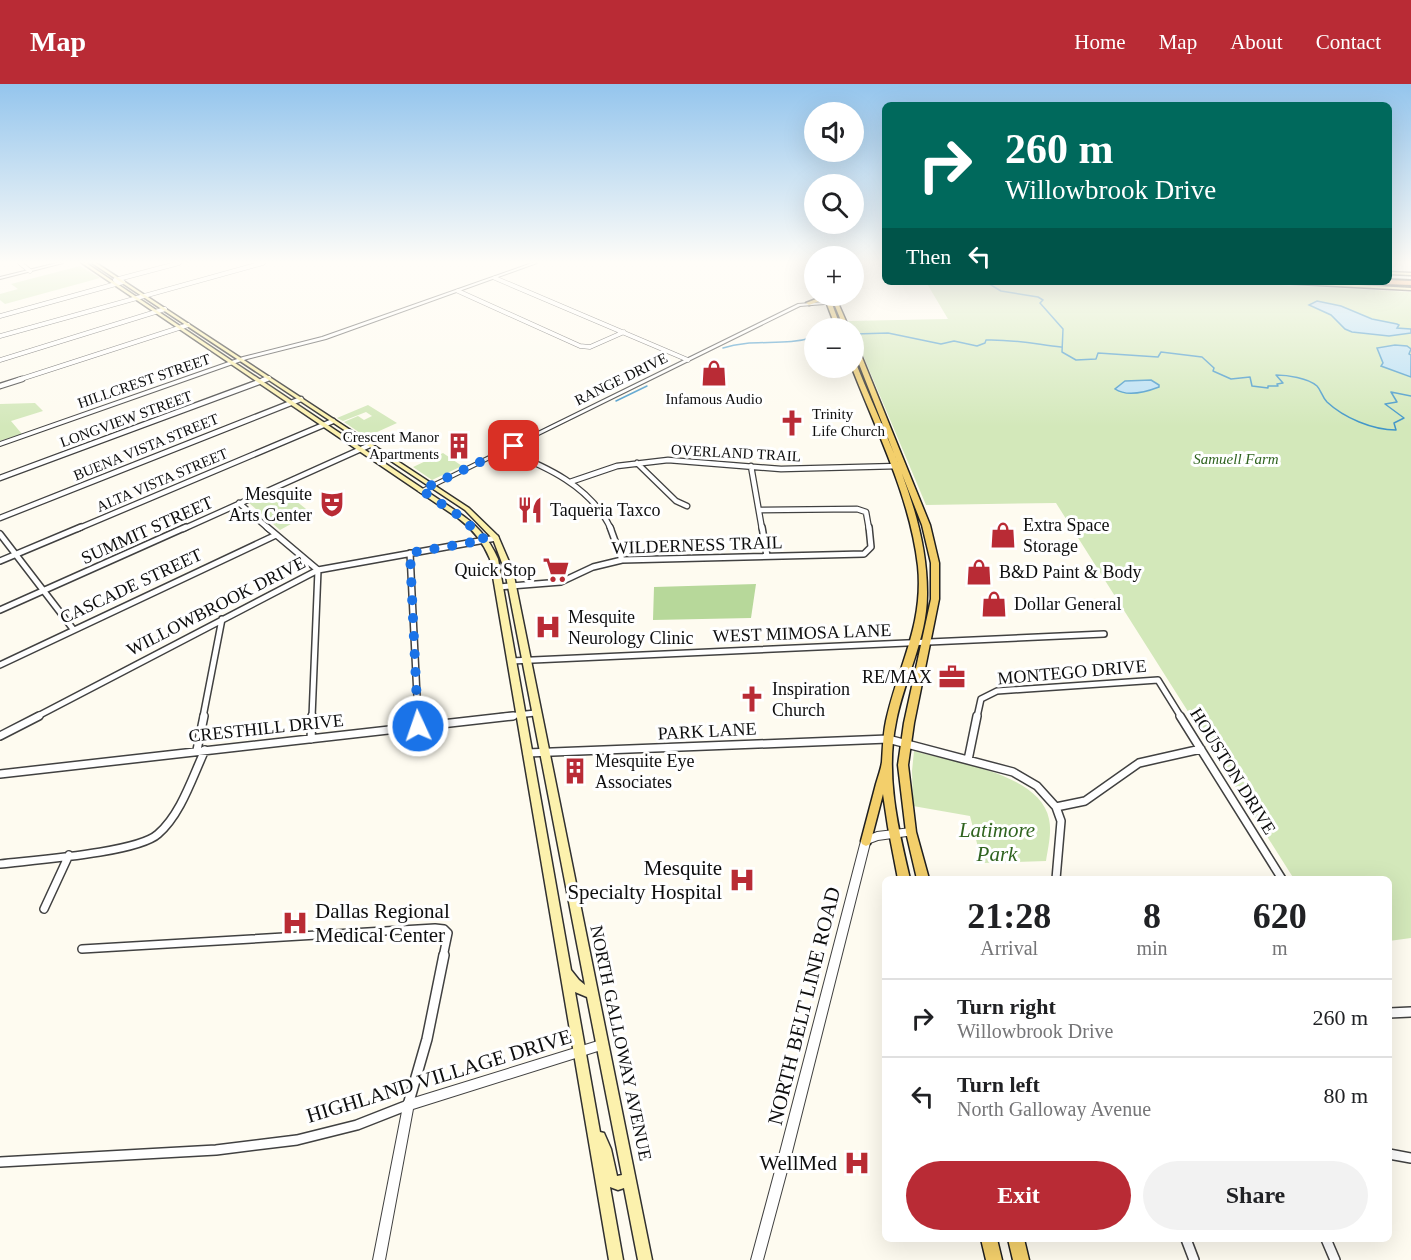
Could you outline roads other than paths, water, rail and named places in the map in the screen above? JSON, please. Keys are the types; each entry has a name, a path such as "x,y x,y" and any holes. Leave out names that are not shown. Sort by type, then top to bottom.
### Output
{"main road":[{"name":"NORTH GALLOWAY AVENUE","path":"165,318 461,517 485,540 494,559 616,1260"},
{"name":"NORTH GALLOWAY AVENUE","path":"178,318 467,509 496,538 504,555 513,586 543,753 645,1260"},
{"path":"203,344 211,341"},
{"path":"864,369 926,525 935,563 935,599 905,743 903,765 911,832 922,876"},
{"path":"858,378 914,524 922,562 923,596 915,644 901,682 888,739 888,789 903,876"},
{"path":"866,841 888,757"},
{"path":"534,791 550,788"},
{"path":"566,971 576,986 591,991"},
{"path":"595,1132 605,1149 611,1181 618,1184 630,1180"},
{"path":"990,1242 994,1260"},
{"path":"1017,1242 1021,1260"}],"street":[{"path":"0,336 64,318"},
{"path":"0,360 138,318"},
{"name":"HILLCREST STREET","path":"0,444 240,360 324,338 385,318"},
{"path":"518,318 580,346 590,347 624,332"},
{"path":"590,318 688,360"},
{"name":"RANGE DRIVE","path":"421,490 771,318"},
{"path":"0,386 188,325"},
{"name":"LONGVIEW STREET","path":"0,478 270,379"},
{"name":"BUENA VISTA STREET","path":"0,518 301,399"},
{"name":"ALTA VISTA STREET","path":"0,561 333,421"},
{"name":"SUMMIT STREET","path":"0,610 370,444"},
{"path":"504,450 542,465 570,482 601,512 611,529 622,560"},
{"name":"OVERLAND TRAIL","path":"570,482 617,466 692,460 781,469 903,466"},
{"path":"636,463 676,501 687,506"},
{"path":"752,466 766,556"},
{"path":"239,503 318,570 311,739"},
{"name":"WILDERNESS TRAIL","path":"499,587 561,582 593,567 622,560 864,554 872,547 866,512 847,508 759,510"},
{"path":"0,534 73,629"},
{"name":"CASCADE STREET","path":"0,665 276,534"},
{"name":"WILLOWBROOK DRIVE","path":"0,736 318,570 496,538"},
{"path":"410,553 418,726"},
{"path":"0,864 130,847 157,835 166,825 190,783 201,750 222,619"},
{"name":"WEST MIMOSA LANE","path":"511,661 527,658 915,644 928,641 1104,634"},
{"name":"HOUSTON DRIVE","path":"1158,680 1280,876"},
{"name":"MONTEGO DRIVE","path":"968,760 981,699 997,691 1158,680"},
{"name":"CRESTHILL DRIVE","path":"0,774 536,713"},
{"name":"PARK LANE","path":"527,753 888,739 1022,776 1044,791 1056,807"},
{"path":"1056,876 1061,821 1056,807 1085,801 1139,763 1201,749"},
{"path":"866,841 894,832 911,832"},
{"name":"NORTH BELT LINE ROAD","path":"757,1260 792,1139 824,1000 866,841"},
{"path":"44,909 69,855"},
{"path":"82,949 435,928 444,929 448,933 426,1039 408,1105 379,1260"},
{"path":"1392,1013 1411,1012"},
{"name":"HIGHLAND VILLAGE DRIVE","path":"0,1162 216,1150 297,1140 357,1125 408,1105 602,1045"},
{"path":"1392,1154 1411,1158"},
{"path":"1187,1242 1194,1260"},
{"path":"1327,1242 1335,1260"}],"water":[{"path":"1334,318 1369,318 1397,324 1399,325 1397,328 1411,329 1411,333 1389,336 1352,332 1345,329"},
{"path":"1407,346 1411,349 1409,354 1411,355 1411,377 1381,366 1383,363 1377,348"},
{"path":"1151,380 1159,387 1131,393 1115,389 1125,381"}],"waterway":[{"path":"1053,318 1063,329 1062,352 1076,360 1096,359 1098,353 1158,357 1161,352 1202,357 1214,368 1213,371 1231,379 1250,377 1252,386 1268,388 1268,386 1278,386 1277,384 1283,383 1276,375 1297,378 1317,386 1327,402 1350,418 1387,429 1396,430 1394,423 1404,418 1385,404 1397,402 1391,392 1411,396"},
{"path":"864,334 888,333 941,344 954,341 977,346 985,343 986,340 996,340 1061,347"},
{"path":"723,348 746,343 804,340"},
{"path":"616,401 647,386"}],"place":[{"name":"Infamous Audio","path":"714,373"},
{"name":"Trinity Life Church","path":"792,423"},
{"name":"Crescent Manor Apartments","path":"459,446"},
{"name":"Mesquite Arts Center","path":"332,504"},
{"name":"Taqueria Taxco","path":"530,510"},
{"name":"Extra Space Storage","path":"1003,535"},
{"name":"Quick Stop","path":"556,570"},
{"name":"B&D Paint & Body","path":"979,572"},
{"name":"Dollar General","path":"994,604"},
{"name":"Mesquite Neurology Clinic","path":"548,627"},
{"name":"RE/MAX","path":"952,677"},
{"name":"Inspiration Church","path":"752,699"},
{"name":"Mesquite Eye Associates","path":"575,771"},
{"name":"Mesquite Specialty Hospital","path":"742,880"},
{"name":"Dallas Regional Medical Center","path":"295,923"},
{"name":"WellMed","path":"857,1163"}],"park label":[{"name":"Samuell Farm","path":"1236,459"},
{"name":"Latimore Park","path":"997,842"}]}
